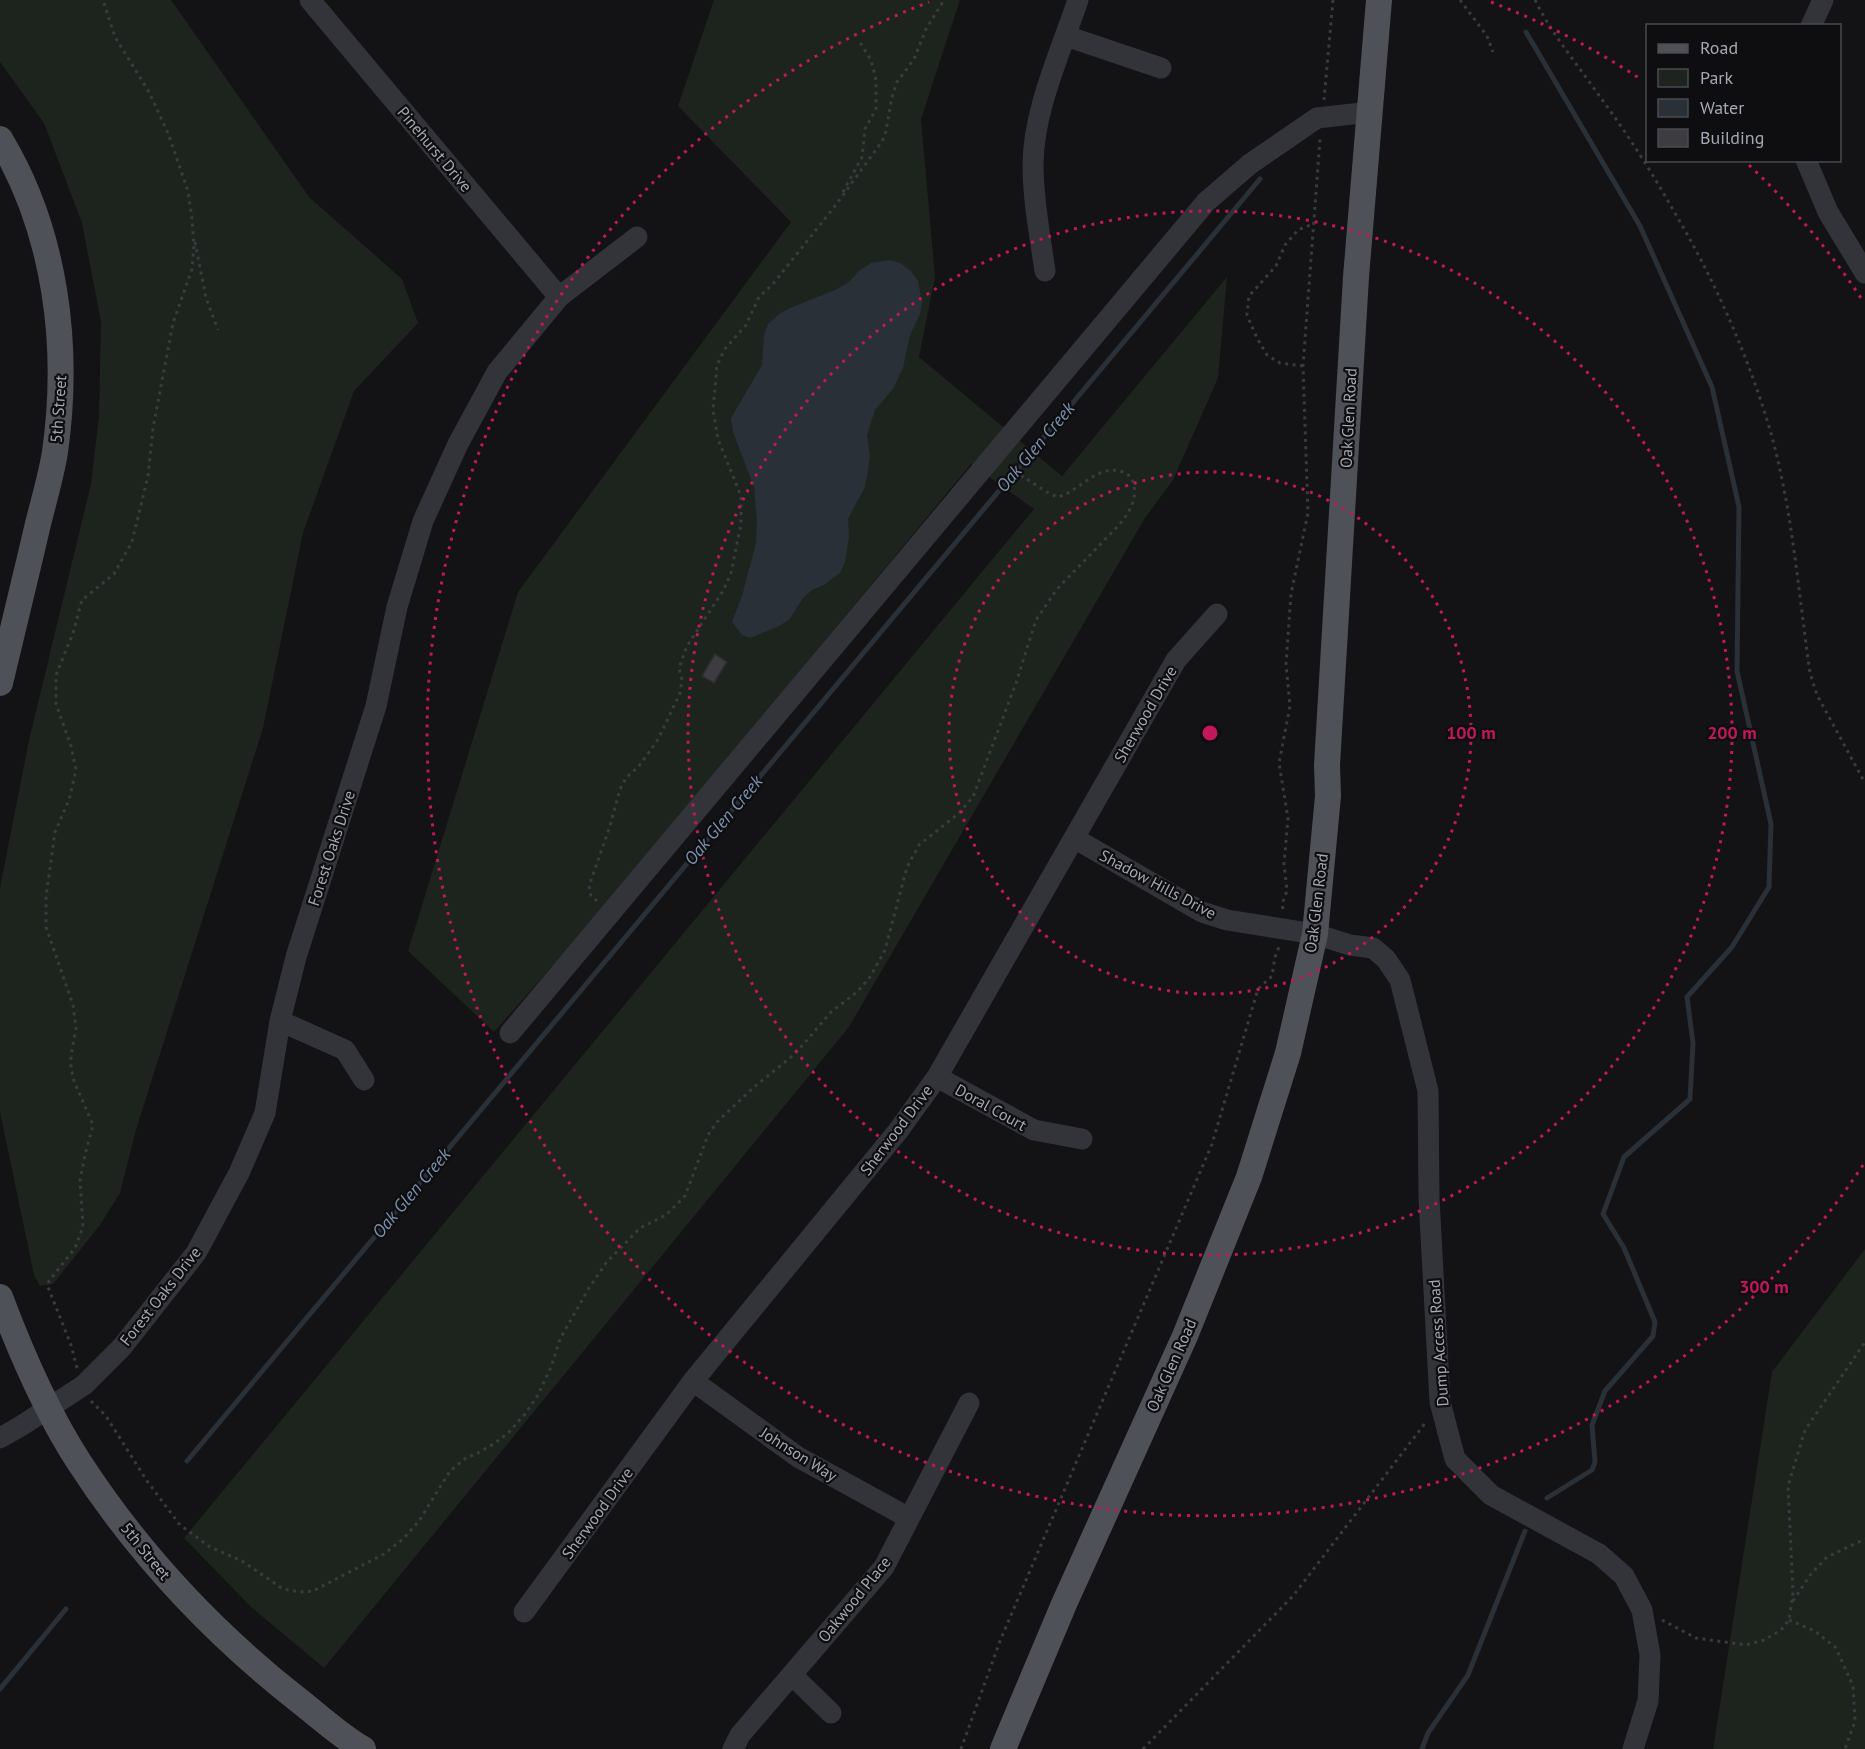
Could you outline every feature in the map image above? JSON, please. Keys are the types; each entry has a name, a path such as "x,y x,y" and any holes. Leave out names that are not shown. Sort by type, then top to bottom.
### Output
{"main road":[{"name":"Oak Glen Road","path":"1003,1749 1064,1604 1185,1336 1249,1177 1288,1053 1315,934 1328,796 1328,753 1356,277 1379,0"},
{"name":"5th Street","path":"0,139 15,163 49,264 58,314 61,372 55,453 0,683"},
{"name":"5th Street","path":"0,1297 14,1334 49,1408 78,1461 118,1517 204,1618 261,1671 357,1747"}],"street":[{"name":"Pinehurst Drive","path":"310,0 559,297"},
{"path":"1045,271 1033,164 1036,133 1044,100 1078,0"},
{"path":"1812,24 1821,1"},
{"path":"1066,36 1161,68"},
{"path":"510,1033 1206,202 1250,164 1317,118 1370,112"},
{"path":"1807,162 1828,212 1859,249 1865,273"},
{"name":"Forest Oaks Drive","path":"0,1438 84,1385 122,1347 196,1253 239,1173 265,1113 280,1021 296,957 376,706 397,607 423,521 458,444 497,372 559,297 637,237"},
{"name":"Sherwood Drive","path":"524,1612 693,1381 898,1131 937,1077 1176,660 1217,614"},
{"name":"Shadow Hills Drive","path":"1074,838 1202,912 1227,920 1315,934"},
{"name":"Dump Access Road","path":"1315,934 1350,945 1373,948 1386,959 1400,980 1428,1091 1429,1198 1440,1402 1455,1459 1491,1495 1599,1554 1624,1576 1642,1610 1650,1655 1648,1701 1632,1749"},
{"path":"280,1021 345,1050 364,1080"},
{"name":"Doral Court","path":"937,1077 1034,1130 1082,1139"},
{"name":"Johnson Way","path":"693,1381 798,1457 909,1518"},
{"name":"Oakwood Place","path":"733,1749 740,1735 884,1567 969,1403"},
{"path":"792,1675 831,1713"}],"path":[{"path":"103,0 115,37 149,92 168,133 188,191 206,298 218,330"},
{"path":"612,913 591,896 589,886 620,789 626,778 639,766 657,741 680,693 682,680 679,668 687,646 723,591 731,573 741,524 741,496 718,439 713,411 717,365 725,349 746,325 759,297 773,284 835,206 885,135 897,82 914,59 926,29 944,0"},
{"path":"962,1749 1000,1641 1212,1144 1258,989 1272,976 1275,957 1287,930 1282,904 1287,891 1284,864 1288,818 1279,764 1290,706 1286,664 1291,594 1308,513 1303,366 1333,0"},
{"path":"1460,0 1487,36 1493,52"},
{"path":"1534,0 1545,20 1616,118 1671,205 1701,258 1739,342 1768,423 1787,504 1810,673 1817,695 1865,783"},
{"path":"835,206 862,157 865,129 876,109 876,80 871,60 859,41"},
{"path":"1303,366 1280,363 1268,355 1257,338 1247,315 1250,296 1276,266 1285,245 1298,230 1315,223"},
{"path":"193,231 192,269 173,323 153,428 148,476 132,542 114,574 82,600 73,633 56,675 56,704 71,746 76,770 69,800 55,832 46,897 46,927 73,1005 76,1028 71,1068 93,1125 80,1180 83,1227 81,1235 75,1248 49,1281 48,1287 71,1345 75,1364 91,1401 106,1416 139,1468 185,1531 210,1547 242,1561 284,1589 300,1592 313,1591 384,1554 403,1539 419,1521 450,1472 466,1458 495,1443 509,1432 538,1395 551,1367 560,1339 606,1263 640,1228 666,1215 685,1196 708,1135 717,1122 754,1087 795,1054 831,1012 857,992 879,965 907,867 919,845 958,814 973,797 1016,682 1036,620 1057,589 1113,533 1127,515 1135,490 1127,474 1115,470 1094,476 1058,497 992,456"},
{"path":"1642,1610 1696,1638 1746,1645 1764,1640 1781,1630 1789,1620 1793,1593 1788,1486 1805,1430 1865,1342"},
{"path":"1143,1749 1293,1596 1387,1475 1440,1402"},
{"path":"1791,1603 1811,1574 1827,1557 1865,1539"},
{"path":"1789,1620 1815,1631 1836,1648 1849,1676 1853,1686 1855,1721 1845,1749"}],"green space":[{"path":"0,0 171,0 309,197 402,279 418,323 354,391 303,533 263,728 136,1130 120,1193 100,1225 53,1284 40,1286 34,1275 0,1112 0,888 29,740 91,484 99,415 101,322 82,223 44,123 0,62"},
{"path":"714,0 960,0 921,119 935,277 919,357 1062,476 1227,277 1218,378 1173,480 1145,518 849,1027 324,1668 251,1607 184,1538 1034,509 971,464 608,903 494,1032 408,951 518,592 791,222 678,106"},
{"path":"1865,1249 1865,1749 1713,1749 1772,1372"}],"water":[{"path":"890,260 900,263 911,271 918,281 922,302 920,314 910,335 903,368 893,389 875,410 867,435 870,456 868,471 865,487 848,519 849,537 845,562 840,573 803,598 789,620 750,638 742,635 732,622 742,596 756,543 757,522 754,487 733,432 731,418 762,365 764,335 768,324 790,308 849,282 860,270 871,263"}],"building":[{"path":"715,654 727,662 714,683 702,676"}],"waterway":[{"path":"1526,32 1640,226 1712,387 1739,507 1737,671 1771,824 1769,887 1732,947 1687,997 1693,1043 1690,1099 1624,1157 1603,1214 1624,1248 1655,1322 1653,1336 1605,1391 1592,1425 1595,1462 1592,1470 1547,1498"},
{"name":"Oak Glen Creek","path":"187,1461 1260,179"},
{"path":"1422,1749 1428,1733 1468,1675 1525,1531"},
{"name":"Oak Glen Creek","path":"0,1689 66,1609"}]}
